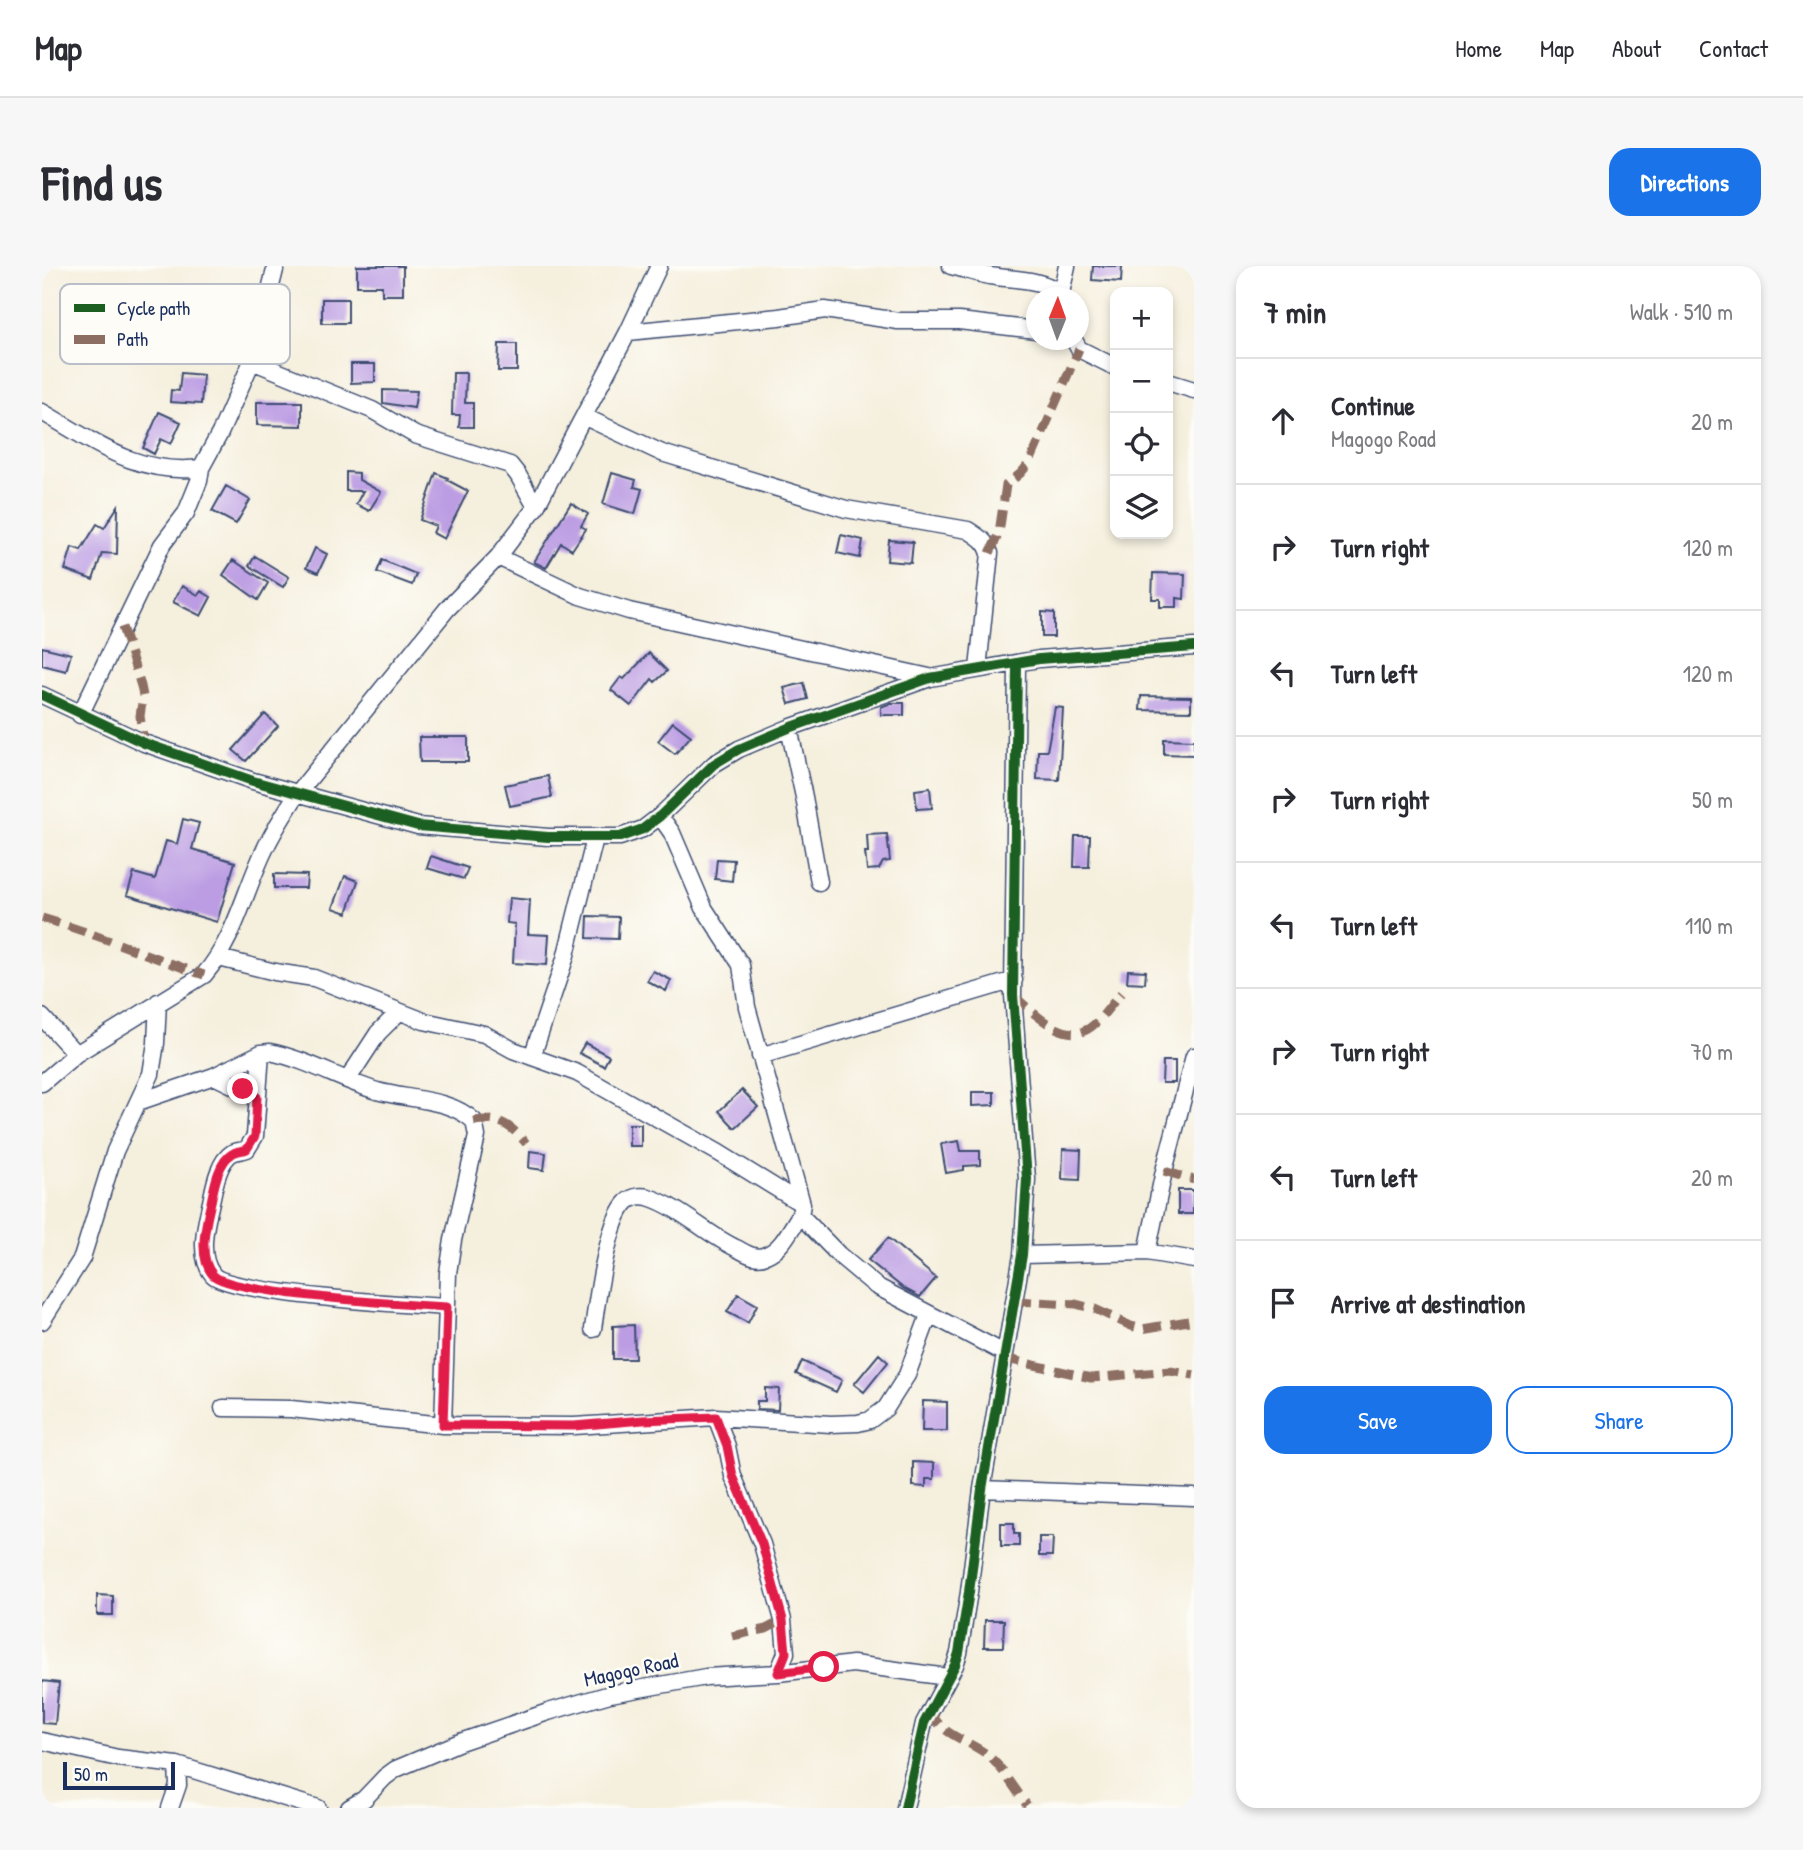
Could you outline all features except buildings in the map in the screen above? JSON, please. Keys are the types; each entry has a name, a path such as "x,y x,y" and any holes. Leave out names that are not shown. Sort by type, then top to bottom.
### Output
{"street":[{"path":"271,284 276,266"},
{"path":"42,1083 76,1054 204,975 219,958 278,822 447,609 498,557 536,507 628,332 659,266"},
{"path":"951,266 1052,287"},
{"path":"1063,287 1067,266"},
{"path":"628,332 825,310 898,321 959,321 1026,329"},
{"path":"1081,350 1110,366"},
{"path":"80,715 162,545 186,513 199,481 201,468 220,433 250,364"},
{"path":"258,364 372,410 415,435 510,465 536,507"},
{"path":"1173,384 1194,390"},
{"path":"42,412 130,461 156,468 201,468"},
{"path":"585,416 662,453 846,509 968,530 981,538 990,553 978,669"},
{"path":"498,557 580,596 629,611 930,678"},
{"path":"42,695 144,743 298,794 418,826 548,837 620,837 643,829 714,764 739,749 789,728 930,678 1017,663 1194,647"},
{"path":"905,1808 924,1723 959,1653 982,1489 1022,1255 1027,1179 1015,1042 1014,980 1017,663"},
{"path":"789,728 819,882"},
{"path":"593,1329 599,1286 615,1224 624,1205 631,1198 648,1197 673,1209 731,1246 756,1258 776,1249 801,1209 747,1007 741,965 704,908 672,832 660,816"},
{"path":"532,1057 565,960 595,838"},
{"path":"219,958 275,972 314,978 398,1013 446,1028 484,1034 532,1057 577,1073 719,1153 801,1209 855,1270 876,1286 1004,1353"},
{"path":"760,1056 1014,980"},
{"path":"42,1321 82,1258 115,1151 151,1074 158,1002"},
{"path":"348,1079 378,1032 398,1013"},
{"path":"42,1017 76,1054"},
{"path":"138,1102 214,1076 261,1053 271,1052 376,1090 455,1107 474,1121 477,1136 453,1240 447,1307 443,1425"},
{"path":"261,1053 255,1136 247,1149 233,1152 227,1158 214,1191 204,1244 212,1274 222,1282 266,1291 447,1307"},
{"path":"1147,1252 1164,1171 1194,1056"},
{"path":"214,1076 257,1097"},
{"path":"1022,1255 1147,1252 1194,1260"},
{"path":"223,1408 291,1409 443,1425 574,1426 716,1417 831,1424 858,1423 870,1420 886,1408 907,1376 929,1315"},
{"path":"716,1417 727,1446 733,1476 762,1544 783,1620 786,1653 778,1673"},
{"path":"982,1489 1194,1497"},
{"name":"Magogo Road","path":"349,1808 364,1799 385,1777 397,1769 460,1742 610,1693 706,1677 778,1673 853,1664 947,1677"},
{"path":"42,1741 118,1758 177,1765 318,1808"},
{"path":"170,1808 178,1785 177,1765"}],"marked path":[{"path":"990,553 999,533 1006,485 1030,462 1079,350"},
{"path":"122,627 143,696 140,716 144,743"},
{"path":"42,918 204,975"},
{"path":"1013,995 1058,1029 1078,1032 1097,1022 1121,993"},
{"path":"474,1121 491,1120 503,1123 526,1143"},
{"path":"1164,1171 1194,1180"},
{"path":"1014,1301 1076,1304 1142,1329 1194,1320"},
{"path":"1003,1358 1091,1378 1170,1371 1194,1375"},
{"path":"732,1636 766,1629 783,1620"},
{"path":"930,1709 935,1719 949,1733 993,1760 1027,1805"}],"cycle path":[{"path":"42,695 144,743 253,781 418,826 548,837 620,837 643,829 714,764 739,749 789,728 930,678 1039,659 1194,647"},
{"path":"905,1808 924,1723 959,1653 982,1489 1022,1255 1027,1179 1013,995 1017,663"}],"route":[{"path":"243,1089 257,1097 255,1136 247,1149 233,1152 227,1158 219,1174 204,1244 212,1274 222,1282 266,1291 447,1307 443,1425 574,1426 716,1417 727,1446 737,1488 762,1544 783,1620 786,1653 778,1673 824,1667"}]}
